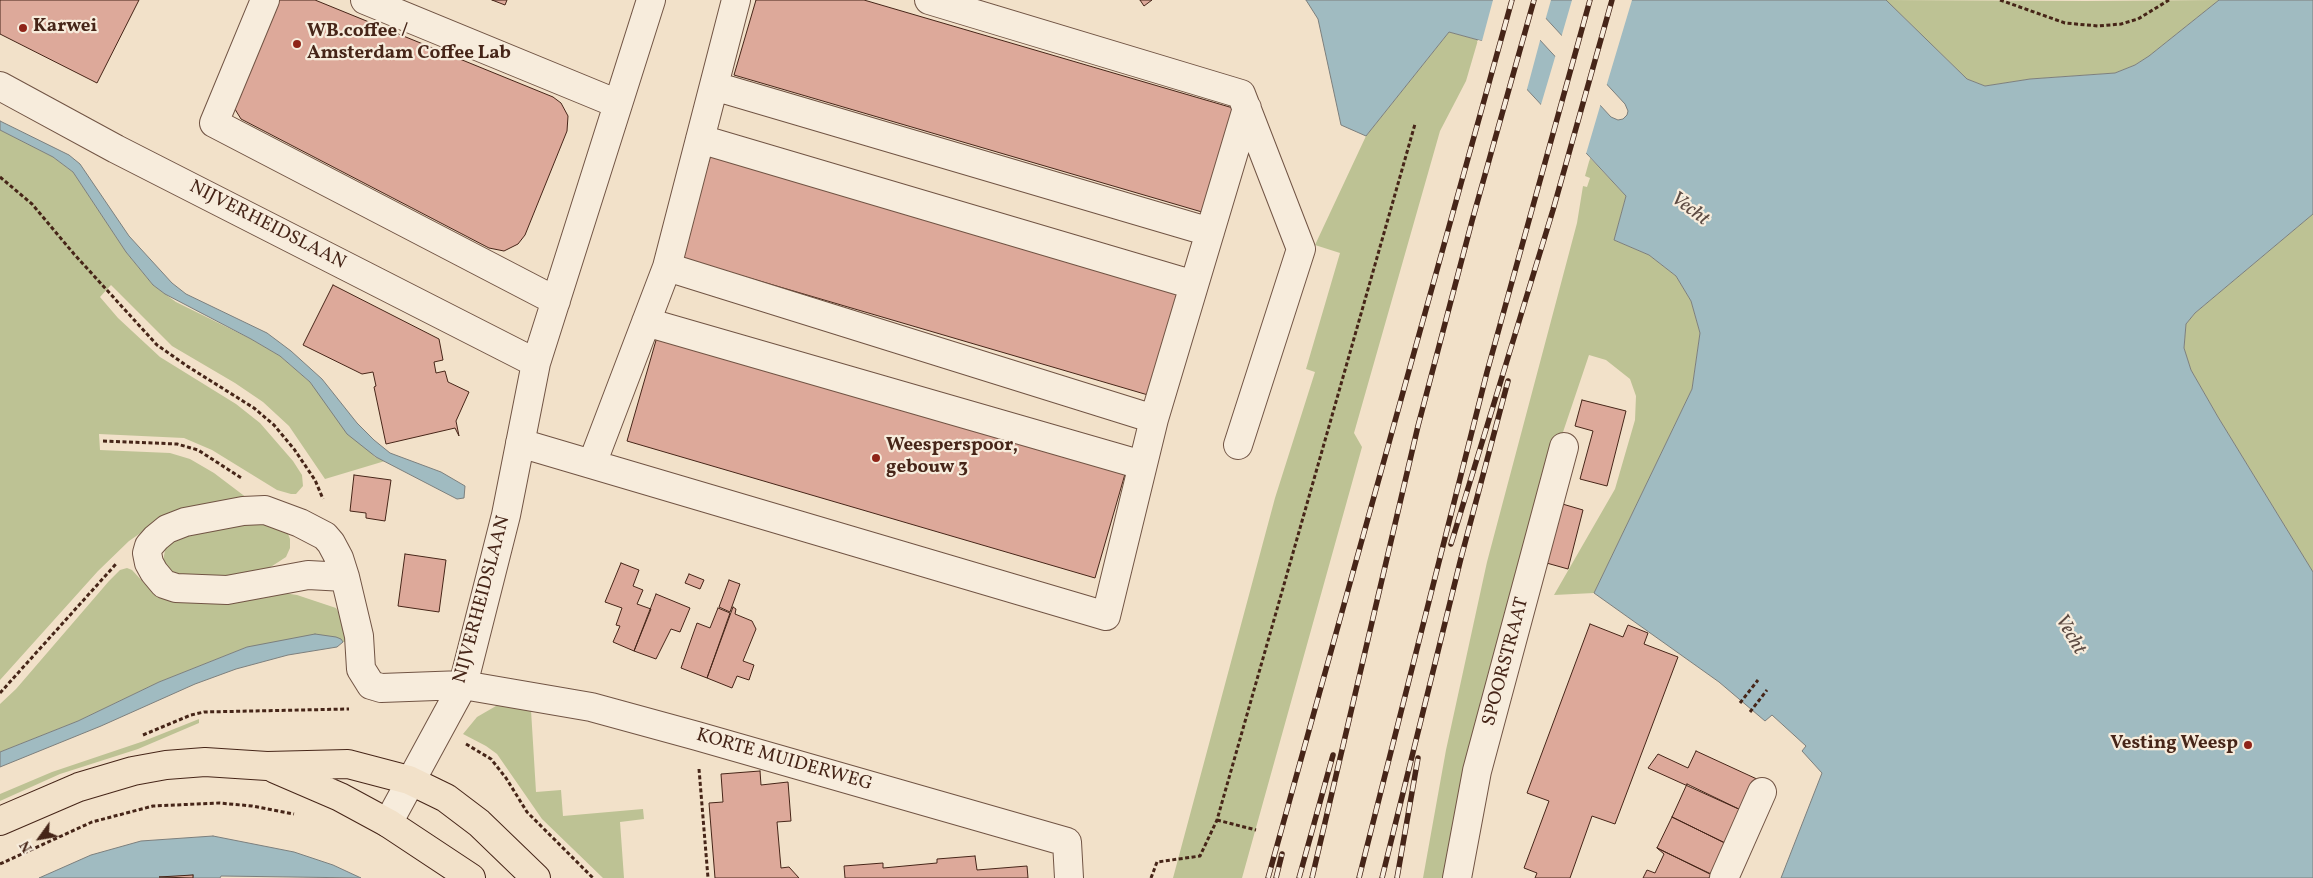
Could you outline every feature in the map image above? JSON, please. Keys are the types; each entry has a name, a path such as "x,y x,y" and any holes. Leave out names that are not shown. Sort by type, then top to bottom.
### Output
{"main road":[{"path":"0,822 79,787 132,771 166,765 205,762 267,766 348,764 409,780 446,798 479,823 536,878"},
{"path":"267,766 340,797 388,822 471,878"}],"street":[{"path":"266,0 214,123 556,301"},
{"path":"365,0 618,104"},
{"name":"NIJVERHEIDSLAAN","path":"388,822 409,780 463,686 506,514 536,363 651,0"},
{"path":"592,464 667,267 736,0"},
{"path":"929,0 1241,94 1301,249 1238,445"},
{"name":"NIJVERHEIDSLAAN","path":"0,86 116,149 536,363"},
{"path":"714,86 1210,232"},
{"path":"520,443 1106,616 1154,419 1246,108"},
{"path":"700,139 1194,285"},
{"path":"667,267 1154,419"},
{"path":"646,322 1142,465"},
{"name":"SPOORSTRAAT","path":"1458,878 1477,771 1564,447"},
{"path":"265,510 300,523 325,536 339,558 345,577 308,575 227,590 176,588 164,584 154,572 149,564 147,553 149,546 167,529 185,522 243,511 265,510"},
{"name":"KORTE MUIDERWEG","path":"345,577 359,636 361,669 371,685 381,688 463,686 591,707 697,736 1067,842 1069,878"},
{"path":"1724,878 1762,792"}],"path":[{"path":"2000,0 2065,23 2098,26 2120,24 2138,19 2169,0"},
{"path":"1150,878 1156,862 1200,856 1216,820 1415,124"},
{"path":"0,177 32,204 74,254 157,346 254,408 274,425 294,449 315,480 331,515 330,525 325,536"},
{"path":"103,441 177,444 198,450 245,480 263,496 273,513"},
{"path":"0,694 93,587 122,558 136,552 147,553"},
{"path":"1740,703 1758,680"},
{"path":"1750,712 1767,690"},
{"path":"437,730 481,750 491,759 506,778 527,812 593,878"},
{"path":"697,736 708,878"},
{"path":"0,864 92,822 154,806 219,803 252,806 295,814"},
{"path":"1216,820 1256,830"}],"green space":[{"path":"1886,0 2219,0 2149,56 2135,65 2115,73 2030,79 1985,86 1967,79"},
{"path":"1449,32 1478,40 1466,81 1440,131 1354,433 1362,447 1242,878 1173,878 1275,498 1315,372 1306,369 1340,253 1315,245 1366,136"},
{"path":"0,130 53,157 73,172 126,252 153,285 176,302 251,339 280,356 310,382 375,457 385,461 325,479 289,426 263,402 235,383 172,346 111,285 100,297 118,318 160,357 236,404 260,423 293,461 302,475 303,486 296,494 277,490 212,450 184,438 99,434 100,450 170,453 190,459 214,473 247,498 158,521 129,541 98,571 0,680"},
{"path":"1590,158 1626,196 1614,240 1649,255 1676,276 1691,301 1700,333 1692,389 1594,593 1554,595 1615,489 1635,420 1636,396 1630,379 1606,360 1589,355 1561,438 1488,673 1443,878 1423,878 1446,750 1487,562 1577,223 1583,186 1587,187 1590,178 1585,176"},
{"path":"2313,214 2313,572 2218,417 2191,370 2184,348 2186,324 2195,313"},
{"path":"265,519 287,531 290,539 290,548 286,557 266,570 239,580 172,574 163,561 166,545 188,533"},
{"path":"127,568 132,570 145,584 160,593 277,592 297,595 336,608 342,618 346,642 343,642 341,639 247,647 159,682 78,721 0,752 0,704 16,689 109,581 120,570"},
{"path":"496,706 531,710 536,792 561,790 563,816 643,809 644,819 620,822 624,878 603,878 542,819 497,754 463,734 477,717"},
{"path":"199,719 199,723 138,749 60,774 0,801 0,794 52,772 144,741"}],"water":[{"name":"Vecht","path":"1306,0 1503,0 1611,117 1618,120 1623,119 1627,115 1628,111 1625,104 1529,0 1886,0 1967,79 1985,86 2030,79 2115,73 2135,65 2149,56 2219,0 2313,0 2313,214 2195,313 2186,324 2184,348 2191,370 2218,417 2313,572 2313,878 1781,878 1822,773 1802,751 1806,746 1772,715 1765,721 1719,682 1594,593 1692,389 1700,333 1691,301 1676,276 1649,255 1614,240 1626,196 1482,41 1449,32 1366,136 1341,125 1318,19"},
{"path":"0,121 69,155 80,164 129,236 172,283 186,294 267,333 291,351 322,379 357,423 374,440 390,453 441,472 465,486 464,498 457,499 376,457 347,434 310,382 280,356 165,294 153,285 126,252 73,172 53,157 0,130"},
{"path":"315,634 336,637 343,642 337,647 288,655 236,669 195,684 101,726 0,767 0,752 78,721 159,682 247,647"},
{"path":"213,836 294,852 333,865 361,878 221,876 220,878 193,878 193,875 160,878 39,878 91,855 141,841"}],"pier":[{"path":"1493,0 1506,0 1541,37 1526,93 1477,42 1478,40 1482,41"},
{"path":"1527,0 1551,0 1545,21 1527,2"},
{"path":"1572,0 1632,0 1606,87 1561,38"},
{"path":"1556,54 1601,103 1586,154 1590,158 1589,161 1540,108"}],"building":[{"path":"0,0 139,0 97,83 0,34"},
{"path":"270,0 315,0 553,97 561,103 568,116 567,131 525,235 518,244 504,251 489,248 241,119 233,106"},
{"path":"492,0 507,0 505,5"},
{"path":"756,0 864,0 1233,108 1202,212 734,75"},
{"path":"1140,0 1152,0 1144,6"},
{"path":"711,154 1179,291 1148,395 681,258"},
{"path":"333,285 439,339 443,360 434,362 436,373 445,371 448,382 469,392 456,421 459,436 455,428 386,444 374,387 376,386 373,372 362,374 303,345"},
{"name":"Weesperspoor, gebouw 3","path":"657,337 1125,474 1095,578 627,441"},
{"path":"1582,400 1626,411 1607,486 1580,479 1593,431 1575,426"},
{"path":"354,475 391,480 385,521 366,518 366,513 350,511"},
{"path":"1559,503 1583,510 1568,569 1543,562"},
{"path":"405,554 446,560 439,612 398,606"},
{"path":"621,563 639,570 633,586 643,590 637,604 651,609 634,651 613,642 620,626 616,625 622,608 605,602"},
{"path":"689,574 704,580 700,589 685,583"},
{"path":"729,580 740,584 730,612 719,607"},
{"path":"656,594 690,608 680,632 671,629 656,659 634,651"},
{"path":"733,607 736,609 735,614 752,621 756,629 743,661 754,665 749,680 737,676 732,688 707,678"},
{"path":"718,608 730,613 707,678 681,668 697,623 710,628"},
{"path":"1590,624 1623,637 1628,625 1648,633 1644,644 1678,657 1615,824 1592,816 1570,878 1535,878 1537,873 1524,868 1549,801 1527,793"},
{"path":"1696,751 1759,780 1743,811 1648,768 1658,754 1688,768"},
{"path":"760,771 761,785 788,782 791,821 777,822 781,868 789,867 799,878 715,878 709,803 723,802 721,774"},
{"path":"1687,784 1743,811 1727,844 1672,817"},
{"path":"1672,817 1727,844 1712,875 1657,848"},
{"path":"1657,848 1711,874 1709,878 1643,878 1647,870 1655,873 1664,854"},
{"path":"975,856 977,870 1027,866 1028,878 845,878 844,866 883,863 883,868 937,863 937,859"},
{"path":"193,875 193,878 159,877"}],"railway":[{"path":"1268,878 1512,0"},
{"path":"1312,878 1418,426 1472,221 1534,0"},
{"path":"1359,878 1487,372 1590,0"},
{"path":"1451,544 1553,210 1612,0"},
{"path":"1382,878 1461,558 1508,381"},
{"path":"1299,878 1333,755"},
{"path":"1397,878 1418,758"},
{"path":"1276,878 1282,854"}],"place":[{"name":"Karwei","path":"23,28"},
{"name":"WB.coffee / Amsterdam Coffee Lab","path":"297,44"},
{"name":"Weesperspoor, gebouw 3","path":"876,458"},
{"name":"Vesting Weesp","path":"2248,745"}]}
